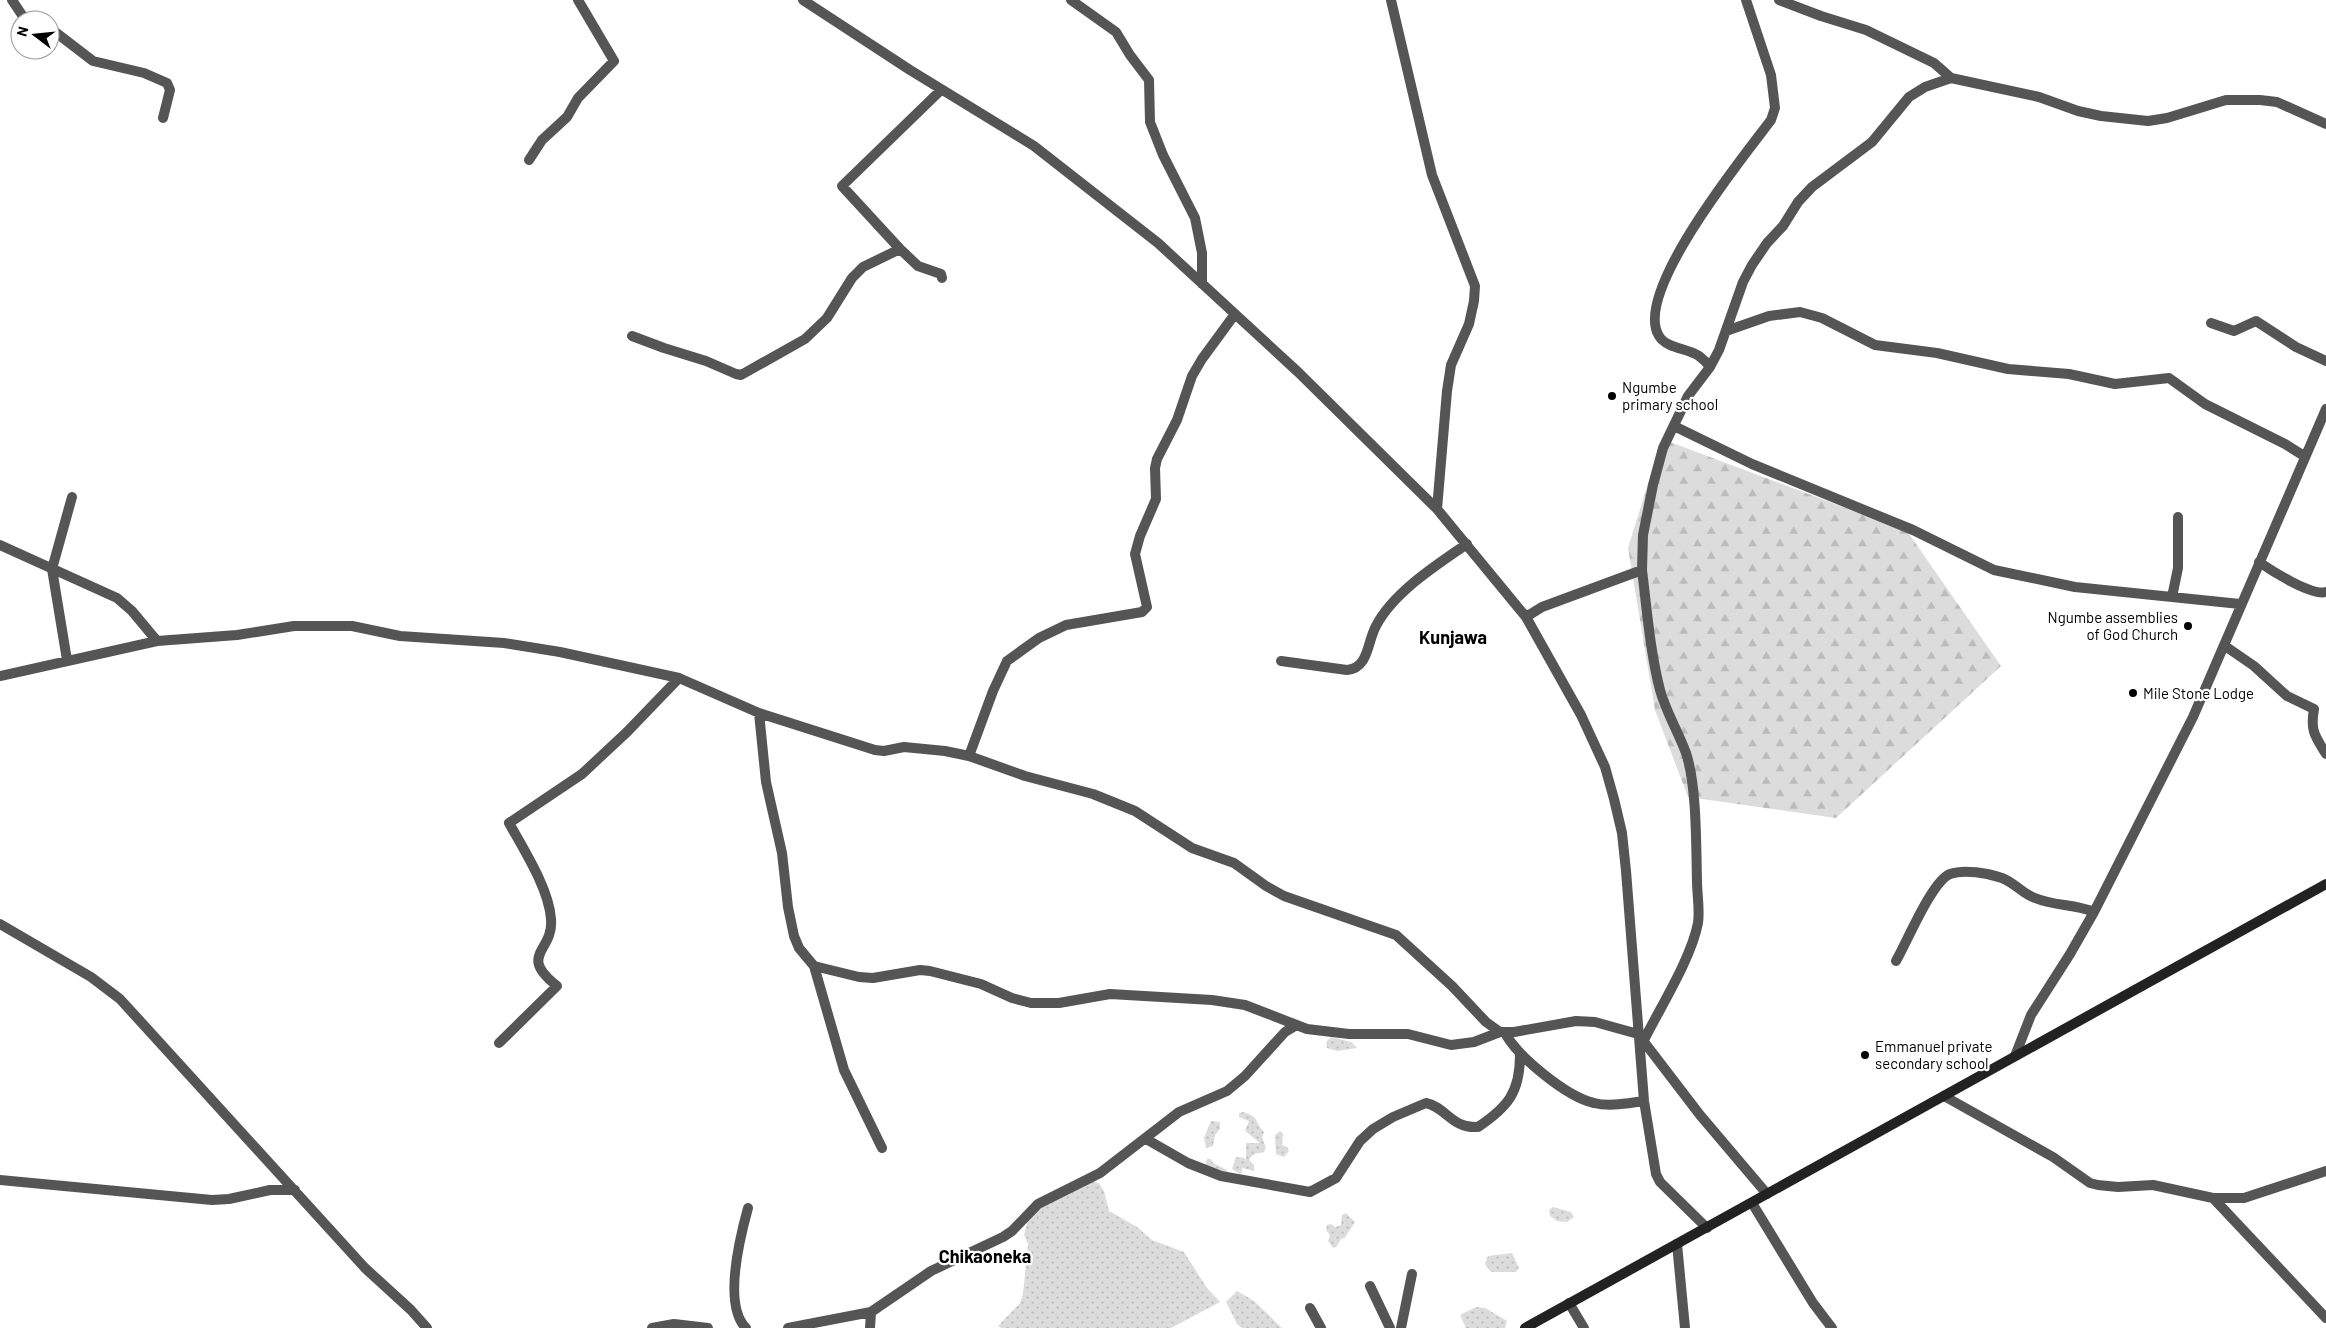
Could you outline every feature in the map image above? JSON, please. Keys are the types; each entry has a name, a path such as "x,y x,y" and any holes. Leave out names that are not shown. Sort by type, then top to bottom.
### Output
{"main road":[{"path":"1526,1328 2326,884"}],"street":[{"path":"529,160 542,140 566,117 578,98 614,62 578,0"},
{"path":"803,0 941,90 1034,146 1158,243 1383,454 1437,509 1526,618 1594,741 1614,799 1622,833 1641,1037 1644,1101 1657,1177 1707,1228"},
{"path":"1071,0 1116,32 1149,80 1150,122 1163,156 1195,218 1202,253 1202,284"},
{"path":"1391,0 1432,174 1475,286 1469,324 1454,357 1446,391 1437,509"},
{"path":"1710,367 1699,356 1668,344 1660,338 1654,318 1663,281 1689,235 1713,197 1771,120 1775,108 1772,75 1746,0"},
{"path":"1779,0 1866,30 1934,64 1950,78 2039,97 2078,111 2101,116 2148,121 2167,118 2226,100 2260,100 2277,102 2326,124"},
{"path":"60,36 93,61 133,70 167,83 170,90 163,118"},
{"path":"1641,1037 1682,964 1693,940 1698,921 1696,846 1691,777 1686,753 1666,709 1660,689 1651,645 1642,570 1643,535 1663,448 1688,396 1710,367 1719,350 1743,282 1766,243 1783,226 1798,202 1812,187 1872,142 1909,97 1924,87 1950,78"},
{"path":"941,90 842,186 918,266 941,274 942,278"},
{"path":"632,336 706,361 736,374 741,374 805,339 827,318 852,278 863,267 900,249"},
{"path":"1726,331 1769,316 1800,312 1822,318 1875,345 1937,353 2008,369 2069,374 2115,384 2168,378 2205,404 2285,444 2304,456"},
{"path":"968,756 993,691 1007,661 1039,638 1066,625 1142,612 1147,607 1135,554 1140,536 1156,499 1157,459 1177,420 1192,376 1235,314"},
{"path":"2210,323 2234,331 2256,321 2296,347 2326,361"},
{"path":"2015,1056 2030,1014 2070,954 2094,912 2193,717 2225,646 2240,604 2304,456 2324,419 2326,409"},
{"path":"1674,426 1752,464 1913,530 1994,570 2075,587 2240,604"},
{"path":"67,660 52,569 72,497"},
{"path":"2172,597 2178,568 2178,517"},
{"path":"1282,661 1355,670 1361,665 1375,627 1387,608 1424,575 1467,544"},
{"path":"0,545 117,598 132,611 157,641"},
{"path":"2258,562 2279,575 2315,592 2326,592"},
{"path":"1526,618 1550,604 1642,570"},
{"path":"0,676 157,641 237,635 294,626 352,626 400,636 522,646 679,678 722,695 759,713 875,750 884,751 904,747 945,751 968,756 1025,776 1093,794 1135,811 1192,848 1234,863 1266,886 1284,896 1396,935 1452,986 1486,1022 1503,1033 1520,1055 1558,1084 1589,1102 1607,1105 1644,1101"},
{"path":"2225,646 2254,666 2287,696 2314,709 2311,723 2314,735 2326,754"},
{"path":"499,1043 557,986 544,976 538,965 539,952 551,928 550,911 529,858 509,823 582,774 627,732 679,678"},
{"path":"759,713 766,782 782,853 788,907 794,936 799,948 814,966 844,1070 882,1148"},
{"path":"1896,961 1928,899 1941,880 1949,874 1974,873 1995,876 2016,885 2034,898 2074,905 2094,912"},
{"path":"0,924 90,977 120,998 365,1268 411,1310 427,1328"},
{"path":"814,966 859,977 873,978 920,970 930,971 981,984 1020,1001 1040,1004 1059,1003 1110,994 1212,1000 1245,1005 1294,1026 1350,1034 1408,1034 1451,1045 1474,1042 1503,1033 1576,1021 1603,1024 1641,1037 1700,1115 1767,1194"},
{"path":"788,1328 871,1312 931,1271 1003,1237 1012,1231 1038,1204 1100,1173 1179,1112 1227,1092 1245,1076 1285,1032 1294,1026"},
{"path":"1146,1139 1188,1163 1220,1176 1310,1192 1336,1178 1360,1141 1373,1129 1393,1117 1426,1103 1431,1104 1456,1123 1478,1127 1497,1112 1513,1093 1519,1079 1520,1055"},
{"path":"1944,1096 2053,1157 2090,1183 2118,1187 2153,1185 2213,1198 2244,1198 2326,1171"},
{"path":"0,1180 212,1200 229,1199 270,1190 295,1190"},
{"path":"2213,1198 2326,1318"},
{"path":"1752,1203 1813,1303 1832,1328"},
{"path":"746,1328 737,1317 735,1299 739,1246 748,1208"},
{"path":"1677,1244 1685,1328"},
{"path":"1400,1328 1412,1274"},
{"path":"1370,1286 1390,1328"},
{"path":"1569,1304 1584,1328"},
{"path":"1310,1308 1322,1328"},
{"path":"870,1328 871,1312"},
{"path":"652,1328 674,1324 708,1328"}],"green space":[{"path":"1662,439 1907,531 2001,666 1836,818 1688,797 1655,710 1628,548"},
{"path":"1331,1037 1351,1042 1357,1048 1337,1051 1327,1048 1326,1042"},
{"path":"1243,1112 1254,1118 1264,1132 1262,1137 1266,1148 1264,1152 1254,1154 1249,1160 1254,1165 1254,1171 1242,1168 1240,1174 1232,1169 1236,1157 1245,1158 1246,1161 1246,1143 1260,1143 1245,1131 1249,1121 1239,1117 1239,1113"},
{"path":"1211,1121 1220,1122 1220,1129 1215,1135 1213,1146 1206,1148 1204,1138"},
{"path":"1280,1131 1283,1134 1282,1145 1287,1147 1289,1151 1284,1157 1276,1154 1275,1135"},
{"path":"1207,1159 1211,1159 1213,1163 1227,1170 1227,1175 1205,1165"},
{"path":"1089,1181 1099,1183 1104,1191 1109,1211 1137,1227 1152,1240 1184,1252 1207,1288 1220,1302 1171,1328 1001,1328 998,1326 1020,1303 1023,1294 1028,1244 1024,1235 1028,1220 1035,1208"},
{"path":"1553,1207 1571,1212 1574,1217 1567,1222 1557,1221 1550,1216 1549,1210"},
{"path":"1346,1213 1355,1222 1344,1239 1342,1238 1336,1247 1333,1248 1328,1241 1330,1235 1326,1230 1327,1225 1331,1224 1335,1227 1341,1225 1342,1215"},
{"path":"1512,1253 1519,1268 1516,1272 1491,1272 1485,1264 1488,1256"},
{"path":"1237,1291 1254,1301 1282,1328 1242,1328 1237,1324 1226,1302"},
{"path":"1476,1307 1485,1308 1507,1321 1505,1328 1466,1328 1460,1315"}],"place":[{"name":"Ngumbe primary school","path":"1612,396"},
{"name":"Ngumbe assemblies of God Church","path":"2188,626"},
{"name":"Mile Stone Lodge","path":"2133,693"},
{"name":"Emmanuel private secondary school","path":"1865,1055"}],"district":[{"name":"Kunjawa","path":"1453,637"},
{"name":"Chikaoneka","path":"985,1256"}]}
